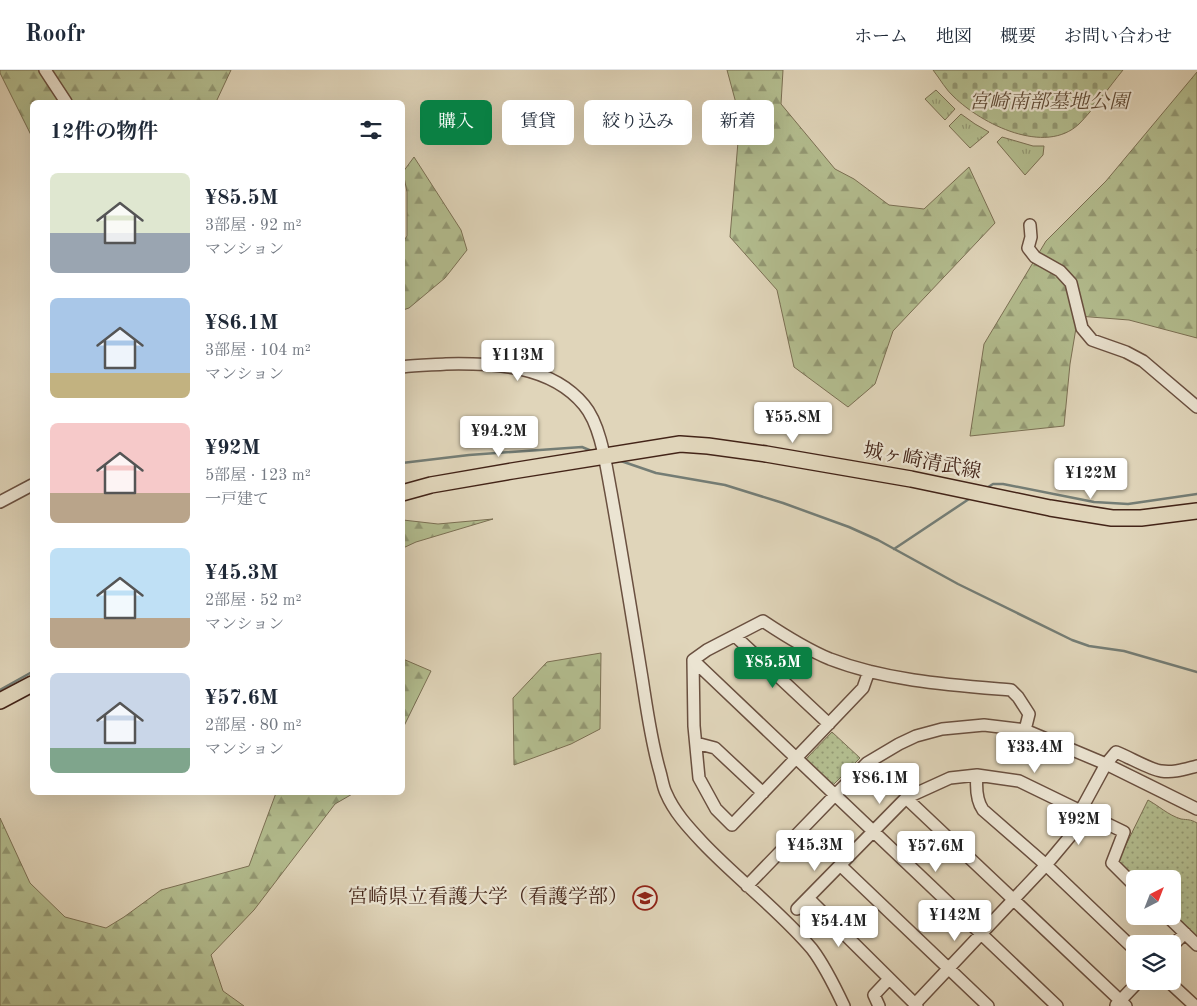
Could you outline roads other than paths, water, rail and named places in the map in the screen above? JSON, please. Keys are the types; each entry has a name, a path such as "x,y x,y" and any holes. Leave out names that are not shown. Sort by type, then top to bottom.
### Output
{"main road":[{"name":"城ヶ崎清武線","path":"405,492 431,485 608,454 680,444 708,446 911,479 1050,508 1112,518 1142,518 1197,511"},
{"path":"0,701 30,685"}],"street":[{"path":"44,70 65,100"},
{"path":"1030,225 1031,237 1028,248 1034,257 1060,271 1071,283 1082,328 1092,340 1126,352 1143,361 1197,407"},
{"path":"405,365 494,365 521,369 542,376 572,393 585,406 608,454 652,747 666,793 681,819 813,950 833,982 844,1006"},
{"path":"0,502 30,486"},
{"path":"692,660 707,650 763,621 791,639 828,658 854,667 940,684 1011,690 1029,714 1025,730"},
{"path":"735,636 829,724"},
{"path":"692,660 699,778 716,810 732,825 863,688 869,671"},
{"path":"692,660 1057,1006"},
{"path":"747,886 868,763 916,736 942,729 984,725 1025,730 1106,764 1197,809"},
{"path":"696,743 716,748 763,793"},
{"path":"808,898 916,1005 948,968 1046,865 1072,834 1081,810 1106,764 1116,752 1160,771 1178,771 1197,766"},
{"path":"977,775 976,788 980,807 1046,865 1126,941"},
{"path":"797,909 906,798 950,778 977,775 1019,781 1124,832 1112,864 1126,877"},
{"path":"906,798 1014,899 1121,1004 1132,990"},
{"path":"840,865 988,1006"},
{"path":"1177,925 1197,945"},
{"path":"1181,937 1185,933"},
{"path":"879,1006 874,995 889,979"},
{"path":"1177,990 1194,1006"}],"waterway":[{"path":"405,463 469,455 582,447 594,452"},
{"path":"618,460 656,473 725,485 783,503 849,527 878,540 958,584 1072,640 1089,646 1124,651 1197,672"},
{"path":"985,489 993,484 1003,484 1094,502 1128,504 1197,494"},
{"path":"894,549 972,497"},
{"path":"0,690 30,673"}],"place":[{"name":"宮崎県立看護大学（看護学部）","path":"645,898"}],"park label":[{"name":"宮崎南部墓地公園","path":"1049,103"}]}
